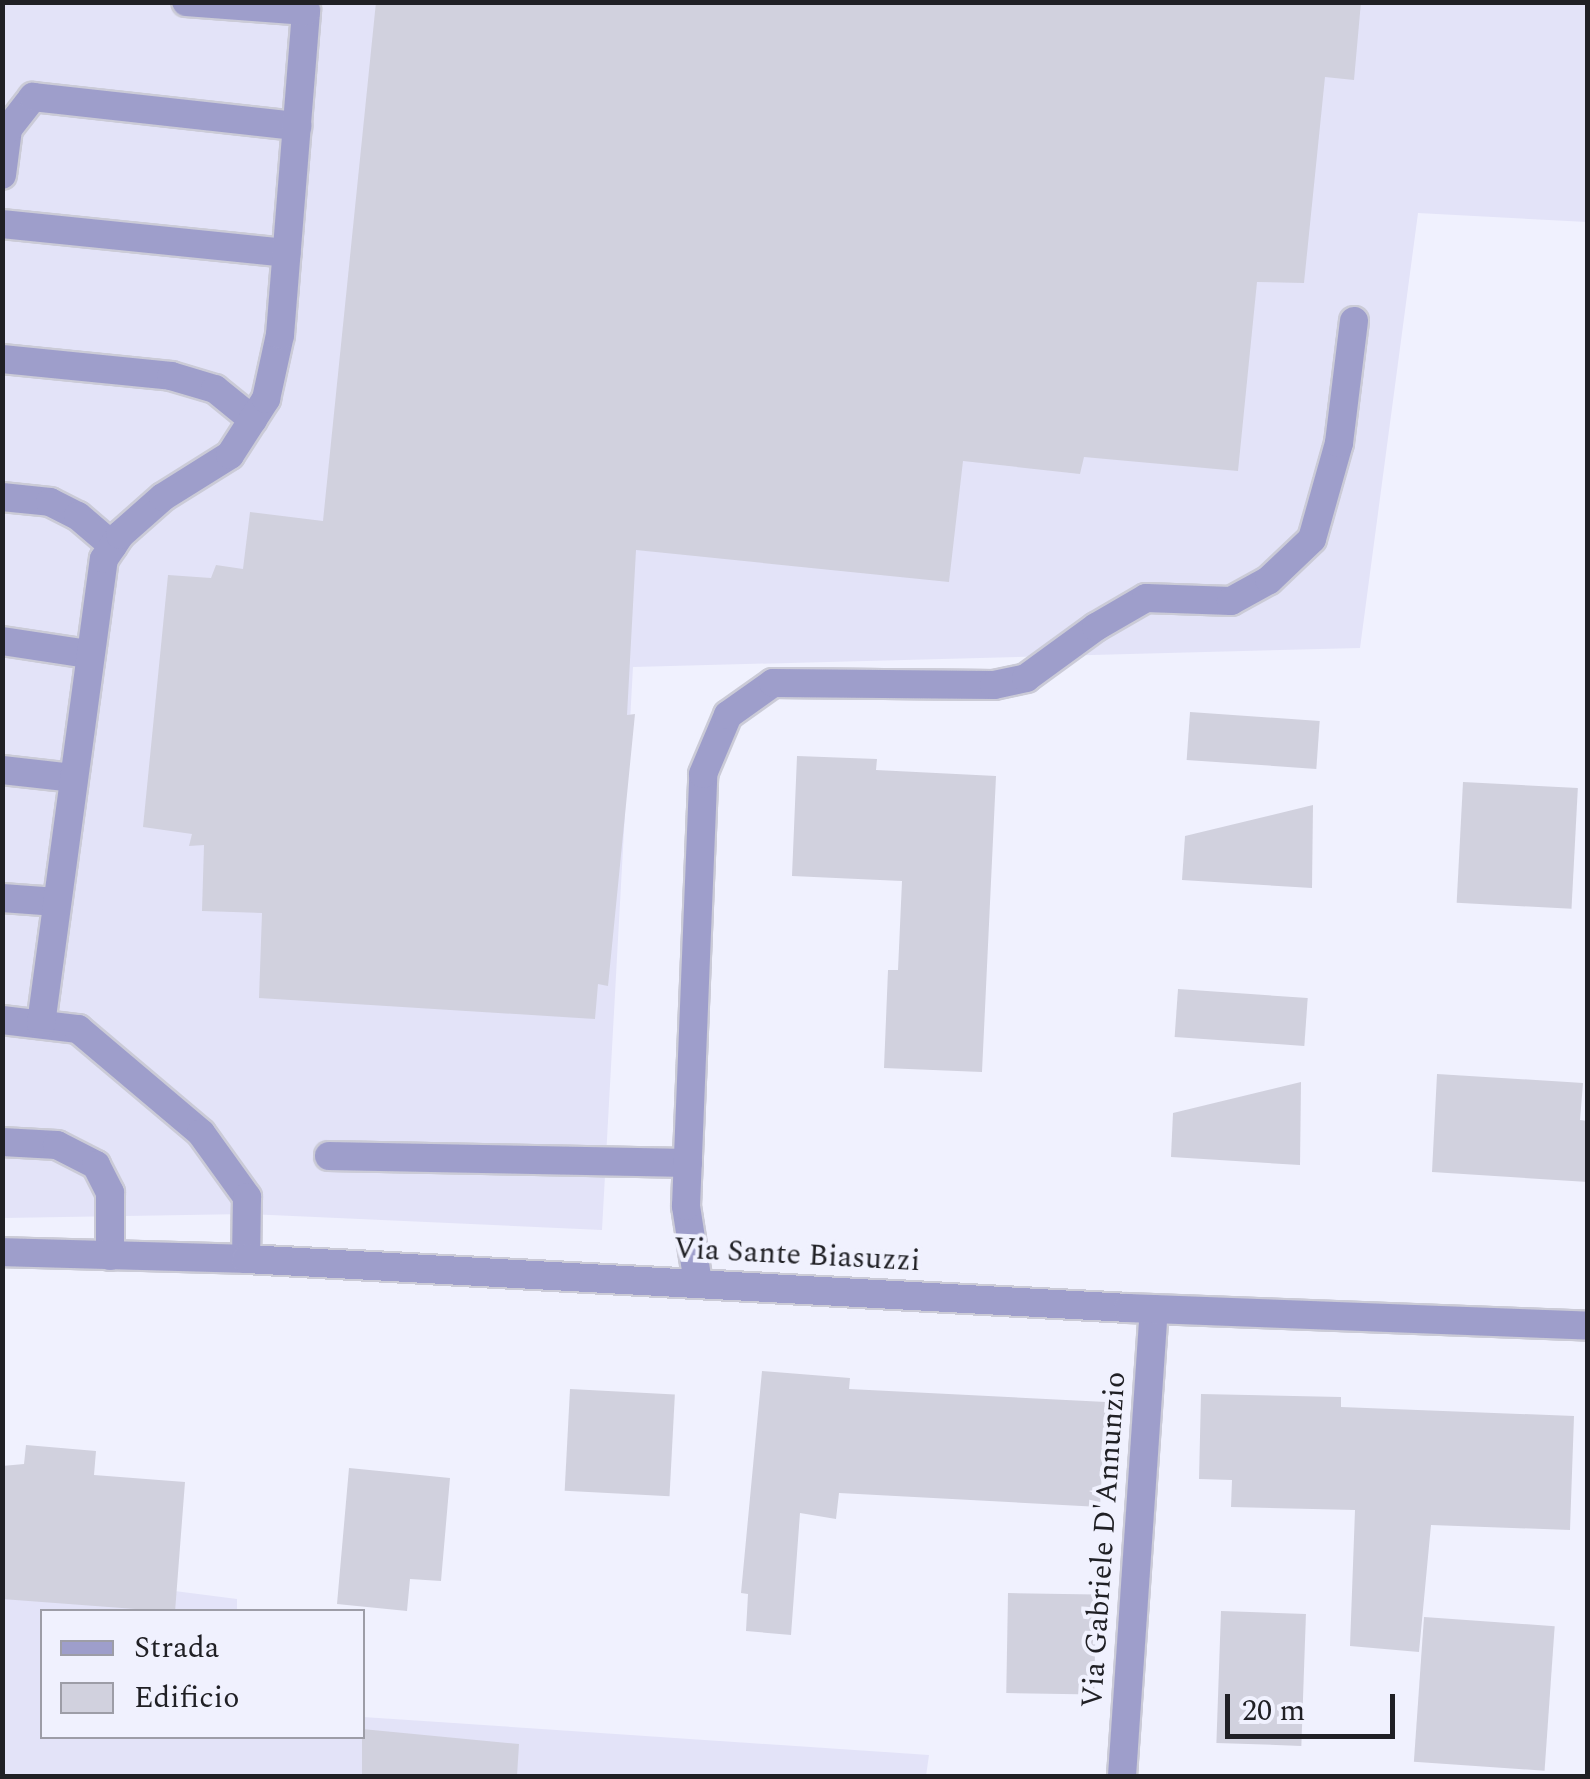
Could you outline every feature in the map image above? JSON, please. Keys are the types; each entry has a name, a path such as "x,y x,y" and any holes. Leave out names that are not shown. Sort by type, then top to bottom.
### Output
{"street":[{"path":"41,1024 104,558 164,497 230,455 266,399 276,351 307,7 186,2"},
{"path":"2,175 8,129 33,97 298,126"},
{"path":"2,224 287,253"},
{"path":"698,1283 686,1206 703,774 728,715 773,684 994,686 1026,678 1096,627 1146,598 1230,600 1269,580 1312,540 1338,443 1354,322"},
{"path":"2,359 171,376 215,389 253,420"},
{"path":"2,497 50,502 78,516 112,546"},
{"path":"2,641 88,654"},
{"path":"2,770 73,778"},
{"path":"2,898 56,902"},
{"path":"2,1020 78,1029 201,1134 248,1198 246,1259"},
{"path":"2,1142 58,1145 96,1164 110,1193 110,1256"},
{"path":"329,1156 688,1164"},
{"name":"Via Sante Biasuzzi","path":"2,1252 246,1259 1154,1309 1588,1326"},
{"name":"Via Gabriele D'Annunzio","path":"1122,1776 1154,1309"}],"shaded area":[{"path":"2,3 1587,3 1587,222 1418,213 1360,648 633,667 602,1230 247,1214 3,1218"},
{"path":"3,1569 237,1599 237,1609 40,1609 40,1739 365,1739 365,1717 929,1755 926,1776 3,1776"}],"building":[{"path":"376,2 1361,2 1354,80 1325,77 1304,283 1257,282 1238,471 1084,457 1080,474 963,461 949,582 636,550 627,715 635,714 608,986 598,984 595,1019 259,998 262,913 202,911 204,845 189,846 192,834 143,827 168,575 211,578 216,565 243,569 250,512 323,521"},
{"path":"1190,712 1320,721 1316,769 1187,760"},
{"path":"797,756 877,759 876,770 996,776 982,1072 884,1068 888,970 898,970 902,881 792,876"},
{"path":"1463,782 1578,788 1572,909 1457,903"},
{"path":"1313,805 1312,888 1182,880 1185,836"},
{"path":"1178,989 1308,998 1304,1046 1175,1037"},
{"path":"1437,1074 1583,1083 1580,1120 1588,1121 1588,1182 1432,1172"},
{"path":"1301,1082 1300,1165 1171,1157 1173,1113"},
{"path":"762,1371 850,1378 849,1389 1106,1402 1100,1507 839,1493 836,1519 800,1513 791,1635 746,1631 748,1594 741,1593"},
{"path":"570,1389 675,1394 670,1496 565,1491"},
{"path":"1201,1394 1341,1397 1341,1407 1574,1416 1570,1530 1431,1525 1419,1652 1350,1646 1355,1510 1231,1507 1232,1480 1199,1479"},
{"path":"26,1445 96,1451 94,1475 185,1482 175,1609 2,1599 2,1466 24,1464"},
{"path":"349,1468 450,1478 441,1581 410,1579 407,1611 337,1604"},
{"path":"1008,1593 1096,1595 1094,1695 1006,1693"},
{"path":"1221,1611 1306,1614 1301,1746 1216,1743"},
{"path":"1424,1617 1555,1626 1545,1771 1414,1762"},
{"path":"365,1729 519,1744 517,1776 362,1776"}]}
